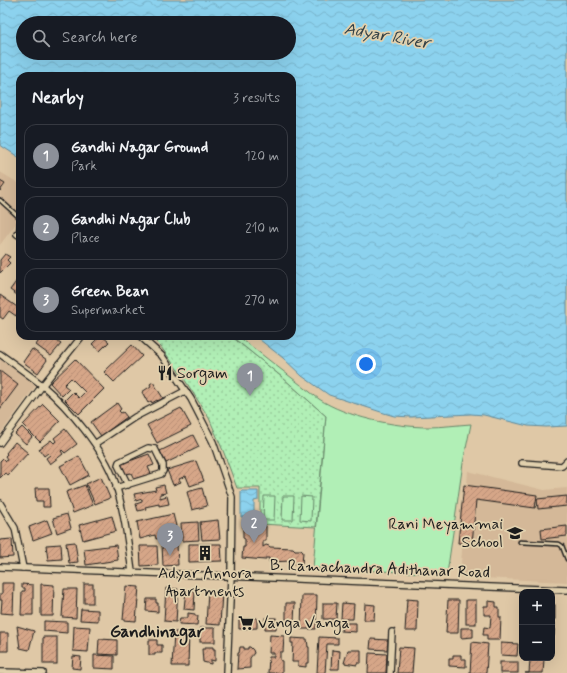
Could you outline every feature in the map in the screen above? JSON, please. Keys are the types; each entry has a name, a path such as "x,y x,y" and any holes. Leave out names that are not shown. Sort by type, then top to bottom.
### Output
{"street":[{"path":"0,443 42,386 79,340"},
{"path":"144,340 162,356 191,399 213,442 232,497 231,576 227,673"},
{"path":"0,354 42,386 72,415 96,444 115,481 125,525 132,572"},
{"path":"96,444 135,417 186,391"},
{"path":"116,488 161,474 163,471 162,466 155,449 148,448 119,462 118,466 128,484"},
{"path":"522,463 562,466 567,461"},
{"path":"0,503 15,528 23,568"},
{"name":"B. Ramachandra Adithanar Road","path":"0,567 567,590"},
{"path":"390,673 392,632"},
{"path":"0,672 43,673"}],"lane":[{"path":"0,200 16,214"},
{"path":"520,542 559,544 562,546 567,559"}],"shaded area":[{"path":"0,172 16,182 16,223 0,245"},
{"path":"0,359 36,385 0,434"},
{"name":"Rani Meyammai School","path":"468,471 544,490 567,488 567,582 460,577"}],"green space":[{"path":"154,340 236,340 282,377 326,416 316,527 260,524 260,488 237,488 209,418 183,377"},
{"path":"236,340 243,340 319,399 343,411 371,420 415,427 471,424 463,463 447,574 313,568 326,416 282,377"},
{"path":"264,496 275,496 274,520 263,520"},
{"path":"283,496 294,496 293,520 282,520"},
{"path":"301,496 312,497 311,521 300,520"}],"water":[{"name":"Adyar River","path":"0,0 567,0 567,426 528,426 484,415 471,414 411,417 394,416 329,395 302,376 283,358 260,340 296,340 296,72 16,72 16,155 0,145"},
{"path":"241,491 258,491 258,500 254,501 254,517 241,517"}],"building":[{"path":"0,181 5,184 0,191"},
{"path":"5,254 10,257 7,260 10,263 0,273 0,260"},
{"path":"16,282 16,294 10,290"},
{"path":"0,295 16,306 16,316 9,311 3,319 0,317"},
{"path":"39,340 56,340 61,344 51,356 36,345"},
{"path":"96,340 107,340 109,342 100,351 92,344"},
{"path":"132,345 142,356 114,382 104,372"},
{"path":"32,349 47,360 38,373 23,362"},
{"path":"75,359 104,389 79,414 65,400 73,392 79,398 85,392 71,378 64,385 69,389 62,396 50,383"},
{"path":"0,371 18,385 0,409"},
{"path":"153,382 163,398 152,403 151,401 148,403 142,392 151,386 150,384"},
{"path":"117,403 121,409 119,411 121,413 123,412 127,417 101,436 91,422"},
{"path":"43,404 60,421 40,442 23,425"},
{"path":"181,408 191,426 157,443 147,425"},
{"path":"22,427 32,437 26,444 15,434"},
{"path":"65,429 77,444 65,453 62,450 61,451 63,454 50,464 46,458 50,455 48,453 44,456 39,449 51,440 54,443 56,441 54,438"},
{"path":"193,435 199,447 166,463 160,451"},
{"path":"15,442 28,453 8,475 5,473 0,478 0,461 3,458 6,461 6,453"},
{"path":"149,454 154,465 148,467 151,474 134,479 131,473 125,474 121,464"},
{"path":"79,456 89,475 70,485 60,466"},
{"path":"196,461 204,481 190,486 186,476 179,479 181,482 173,485 167,470"},
{"path":"101,477 110,498 95,504 86,484"},
{"path":"85,485 93,505 73,513 66,492"},
{"path":"164,485 166,493 160,494 160,498 167,496 169,504 159,506 159,504 145,507 146,509 138,511 136,504 142,502 142,499 136,501 134,494 156,490 155,487"},
{"path":"464,485 537,495 535,508 476,500 472,544 458,543"},
{"path":"35,488 49,488 50,507 43,507 43,501 36,501"},
{"path":"202,488 207,506 192,510 187,492"},
{"path":"567,496 567,506 538,509 537,499"},
{"path":"67,514 71,528 57,533 53,518"},
{"path":"173,514 176,526 174,527 175,534 156,539 155,535 140,539 137,522"},
{"path":"112,516 116,531 83,540 79,525"},
{"path":"47,520 52,533 33,540 29,527"},
{"path":"218,520 220,539 202,540 200,522"},
{"path":"198,522 199,540 182,541 181,523"},
{"path":"243,524 263,524 263,526 266,526 266,541 263,541 263,547 266,545 270,547 293,548 295,550 301,550 303,552 302,564 295,564 291,561 269,562 269,558 265,558 265,560 242,558 243,547 245,547 245,539 243,538"},
{"path":"567,526 567,536 542,539 541,529"},
{"path":"12,539 13,557 0,558 0,540"},
{"path":"75,542 78,562 69,563 66,543"},
{"path":"61,544 62,559 48,560 46,545"},
{"path":"162,544 177,544 178,565 163,566"},
{"name":"Adyar Annora Apartments","path":"189,544 221,544 222,561 189,562"},
{"path":"116,545 118,560 86,565 84,549"},
{"path":"140,546 157,546 158,565 141,566"},
{"path":"2,583 14,583 13,614 1,613 2,600 0,600 0,594 2,594"},
{"path":"22,584 33,585 33,615 21,615 22,591 25,591 25,588 22,588"},
{"path":"41,584 54,585 53,616 41,616"},
{"path":"84,584 93,584 93,603 84,603"},
{"path":"126,586 139,587 136,621 123,620"},
{"path":"166,588 178,589 176,622 164,621"},
{"path":"64,589 77,589 76,618 62,617"},
{"path":"186,590 195,591 194,610 184,609"},
{"path":"208,591 222,592 220,625 206,624"},
{"path":"302,595 317,595 316,629 301,629"},
{"path":"147,599 156,599 156,603 158,603 158,612 146,611"},
{"path":"407,599 418,600 417,631 405,631"},
{"path":"448,600 459,600 458,633 446,633"},
{"path":"466,600 476,600 476,624 466,624"},
{"path":"488,601 496,602 496,607 499,607 499,617 501,617 500,640 487,640 487,635 483,635 484,627 490,628 491,615 484,615 484,606 488,606"},
{"path":"286,603 295,603 294,621 286,620"},
{"path":"323,603 337,603 336,619 323,619"},
{"path":"342,603 354,604 353,619 341,619"},
{"path":"365,604 375,605 374,620 364,620"},
{"path":"81,609 98,610 98,621 80,620"},
{"path":"188,613 198,616 197,625 179,624 180,618 188,618"},
{"path":"257,618 257,628 239,629 239,619"},
{"path":"265,618 276,618 276,629 265,629"},
{"path":"44,621 67,622 67,633 44,631"},
{"path":"342,623 356,623 356,632 341,631"},
{"path":"17,626 34,631 29,650 20,648"},
{"path":"74,626 90,627 88,652 73,651"},
{"path":"200,628 215,628 215,642 200,642"},
{"path":"461,628 473,628 473,637 461,638"},
{"path":"174,632 189,632 188,666 172,666"},
{"path":"0,633 8,633 8,651 1,651 0,653"},
{"path":"270,635 284,636 283,652 280,652 282,673 268,673 269,657 274,657 274,653 269,653"},
{"path":"43,637 57,637 57,664 43,664"},
{"path":"319,637 338,638 338,644 327,644 325,673 317,673"},
{"path":"291,638 307,639 309,647 309,663 306,663 306,667 298,666 298,662 292,662 293,643 291,643"},
{"path":"99,639 117,640 117,655 98,654"},
{"path":"371,639 388,640 387,650 370,649"},
{"path":"149,640 157,640 157,645 162,645 162,653 149,655"},
{"path":"472,642 488,644 486,673 470,673"},
{"path":"501,643 518,644 517,656 501,655"},
{"path":"205,647 213,647 213,649 215,649 215,661 211,660 211,664 203,662 202,649 205,649"},
{"path":"240,647 248,649 248,647 250,647 253,650 254,653 250,658 250,668 237,669"},
{"path":"399,647 414,648 412,673 397,673"},
{"path":"332,650 340,651 339,669 331,669"},
{"path":"348,650 361,650 361,663 357,663 357,665 344,663"},
{"path":"369,653 387,654 386,673 368,673"},
{"path":"94,655 114,656 114,669 94,668"},
{"path":"453,655 461,655 461,659 466,659 466,667 449,666 449,659 453,659"},
{"path":"73,656 81,657 80,669 72,668"},
{"path":"530,661 544,661 543,673 529,673"},
{"path":"500,662 518,662 518,673 500,673"}],"place":[{"name":"Sorgam","path":"165,373"},
{"name":"Gandhi Nagar Ground","path":"250,396"},
{"name":"Rani Meyammai School","path":"515,533"},
{"name":"Gandhi Nagar Club","path":"254,543"},
{"name":"Adyar Annora Apartments","path":"205,553"},
{"name":"Green Bean","path":"170,556"},
{"name":"Vanga Vanga","path":"246,623"}],"district":[{"name":"Gandhinagar","path":"157,632"}]}
